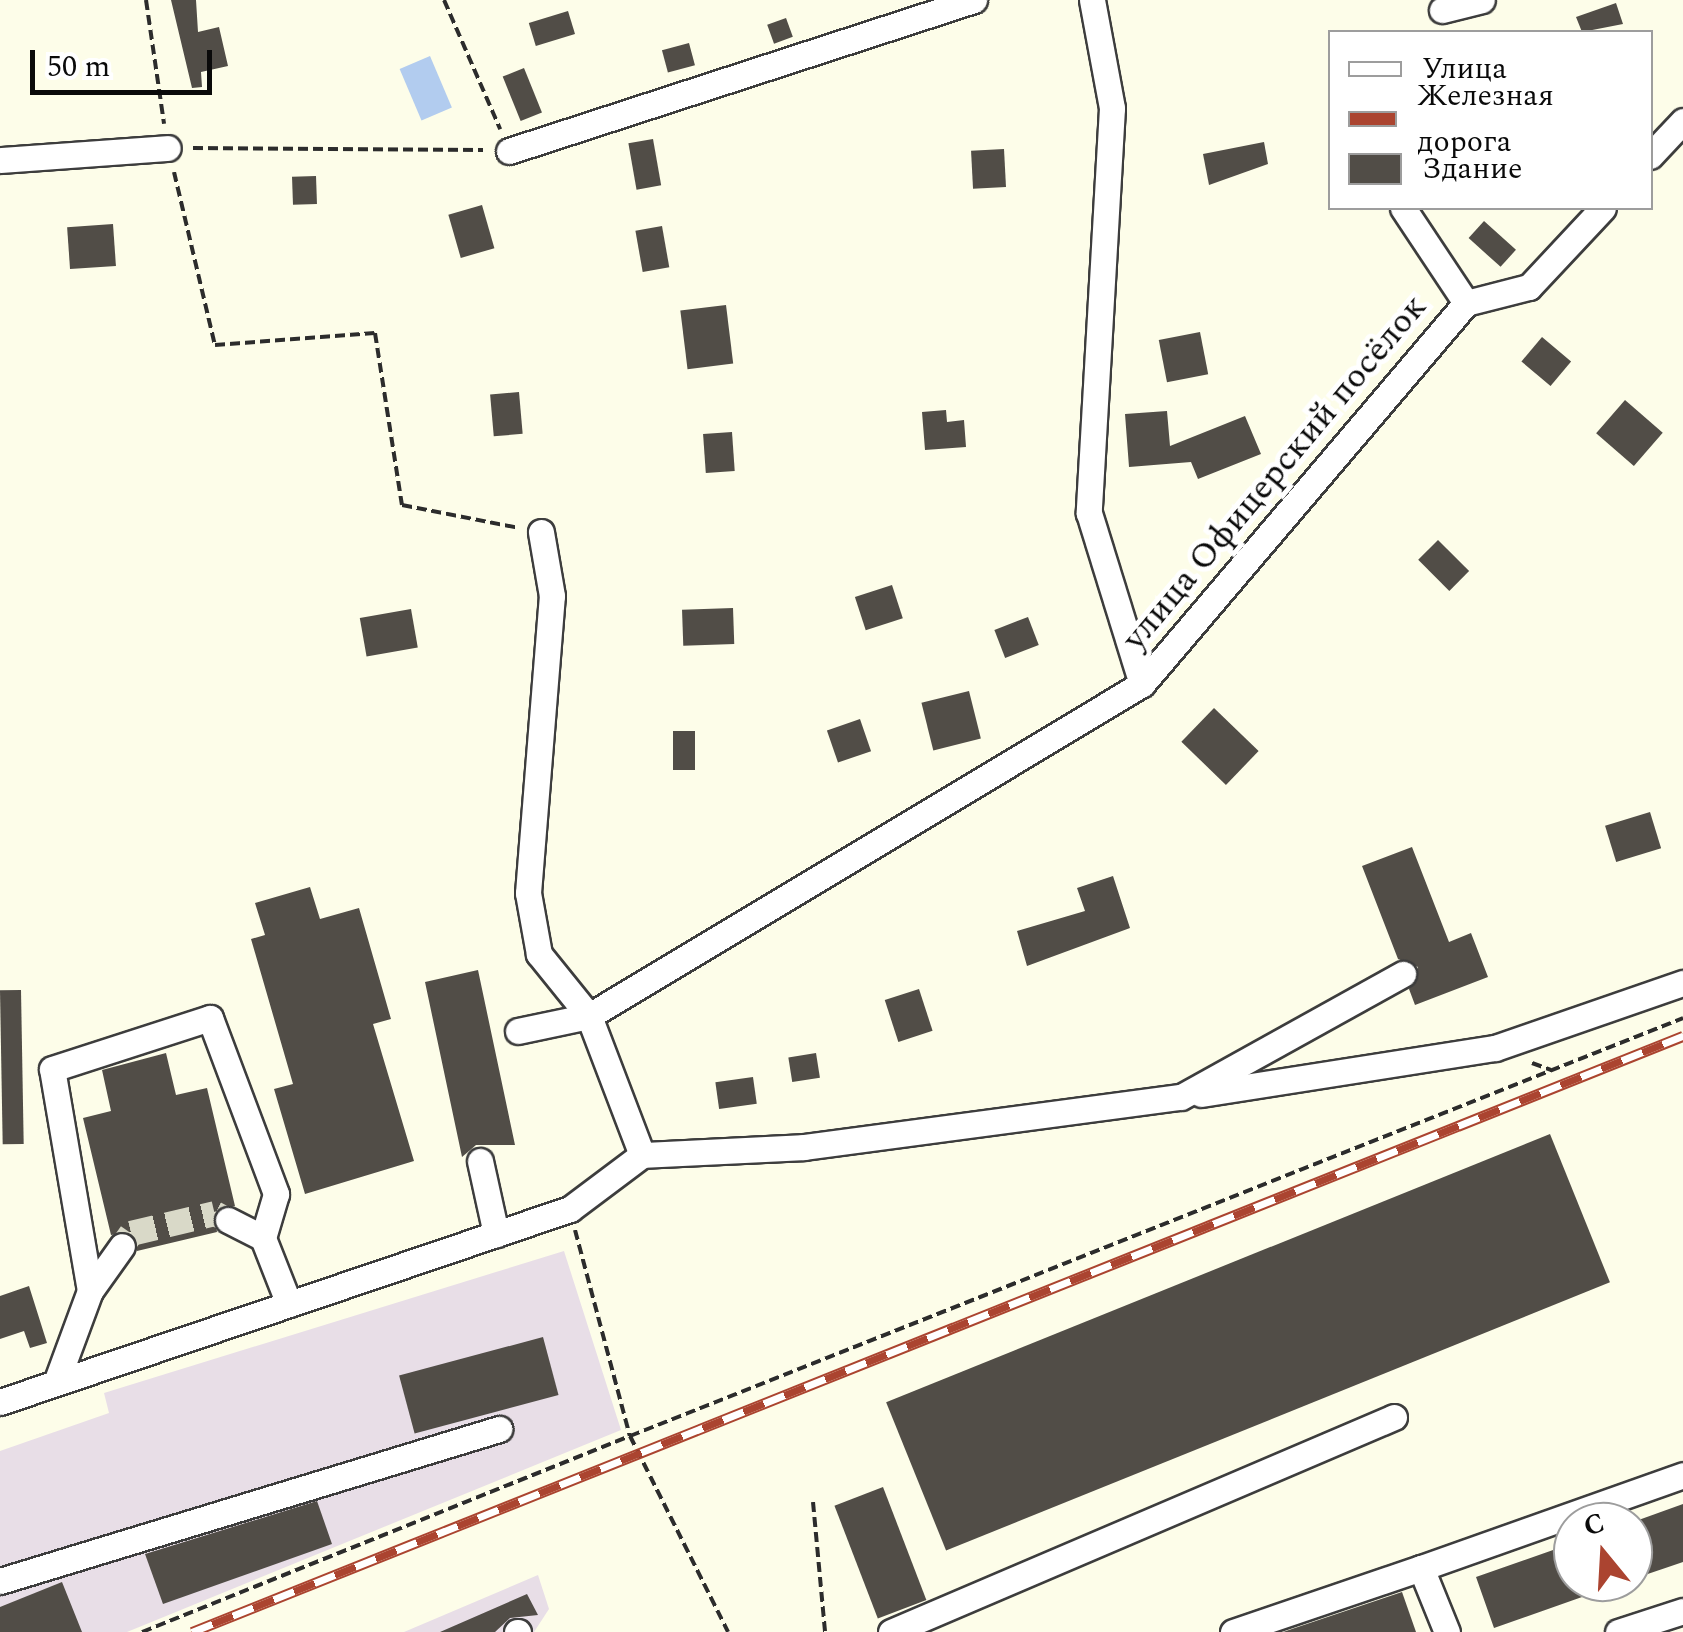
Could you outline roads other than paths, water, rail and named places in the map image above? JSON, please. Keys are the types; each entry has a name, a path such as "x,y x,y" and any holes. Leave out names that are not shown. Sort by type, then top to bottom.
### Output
{"street":[{"path":"510,150 974,0"},
{"name":"улица Офицерский посёлок","path":"1092,0 1112,108 1089,512 1142,684"},
{"path":"1441,14 1482,0"},
{"path":"1653,153 1683,120"},
{"path":"0,160 168,148"},
{"path":"1405,210 1466,303"},
{"name":"улица Офицерский посёлок","path":"518,1031 589,1016 1142,684 1466,303 1529,287 1601,210"},
{"path":"541,532 552,596 528,892 539,954 589,1016 642,1155"},
{"path":"1181,1097 1403,974"},
{"path":"0,1402 570,1209 642,1155 804,1147 1181,1097 1495,1048 1683,983"},
{"path":"90,1291 52,1068 210,1018 276,1194 263,1238 290,1304"},
{"path":"480,1161 496,1234"},
{"path":"228,1220 263,1238"},
{"path":"57,1380 90,1291 122,1246"},
{"path":"891,1632 1394,1417"},
{"path":"0,1581 499,1429"},
{"path":"1233,1632 1683,1475"},
{"path":"1421,1568 1447,1632"},
{"path":"1618,1632 1683,1610"}],"water":[{"path":"430,56 452,108 422,120 400,69"}],"tunnel":[{"path":"122,1246 131,1233 215,1213 228,1220"}],"railway":[{"path":"192,1632 1683,1036"}]}
